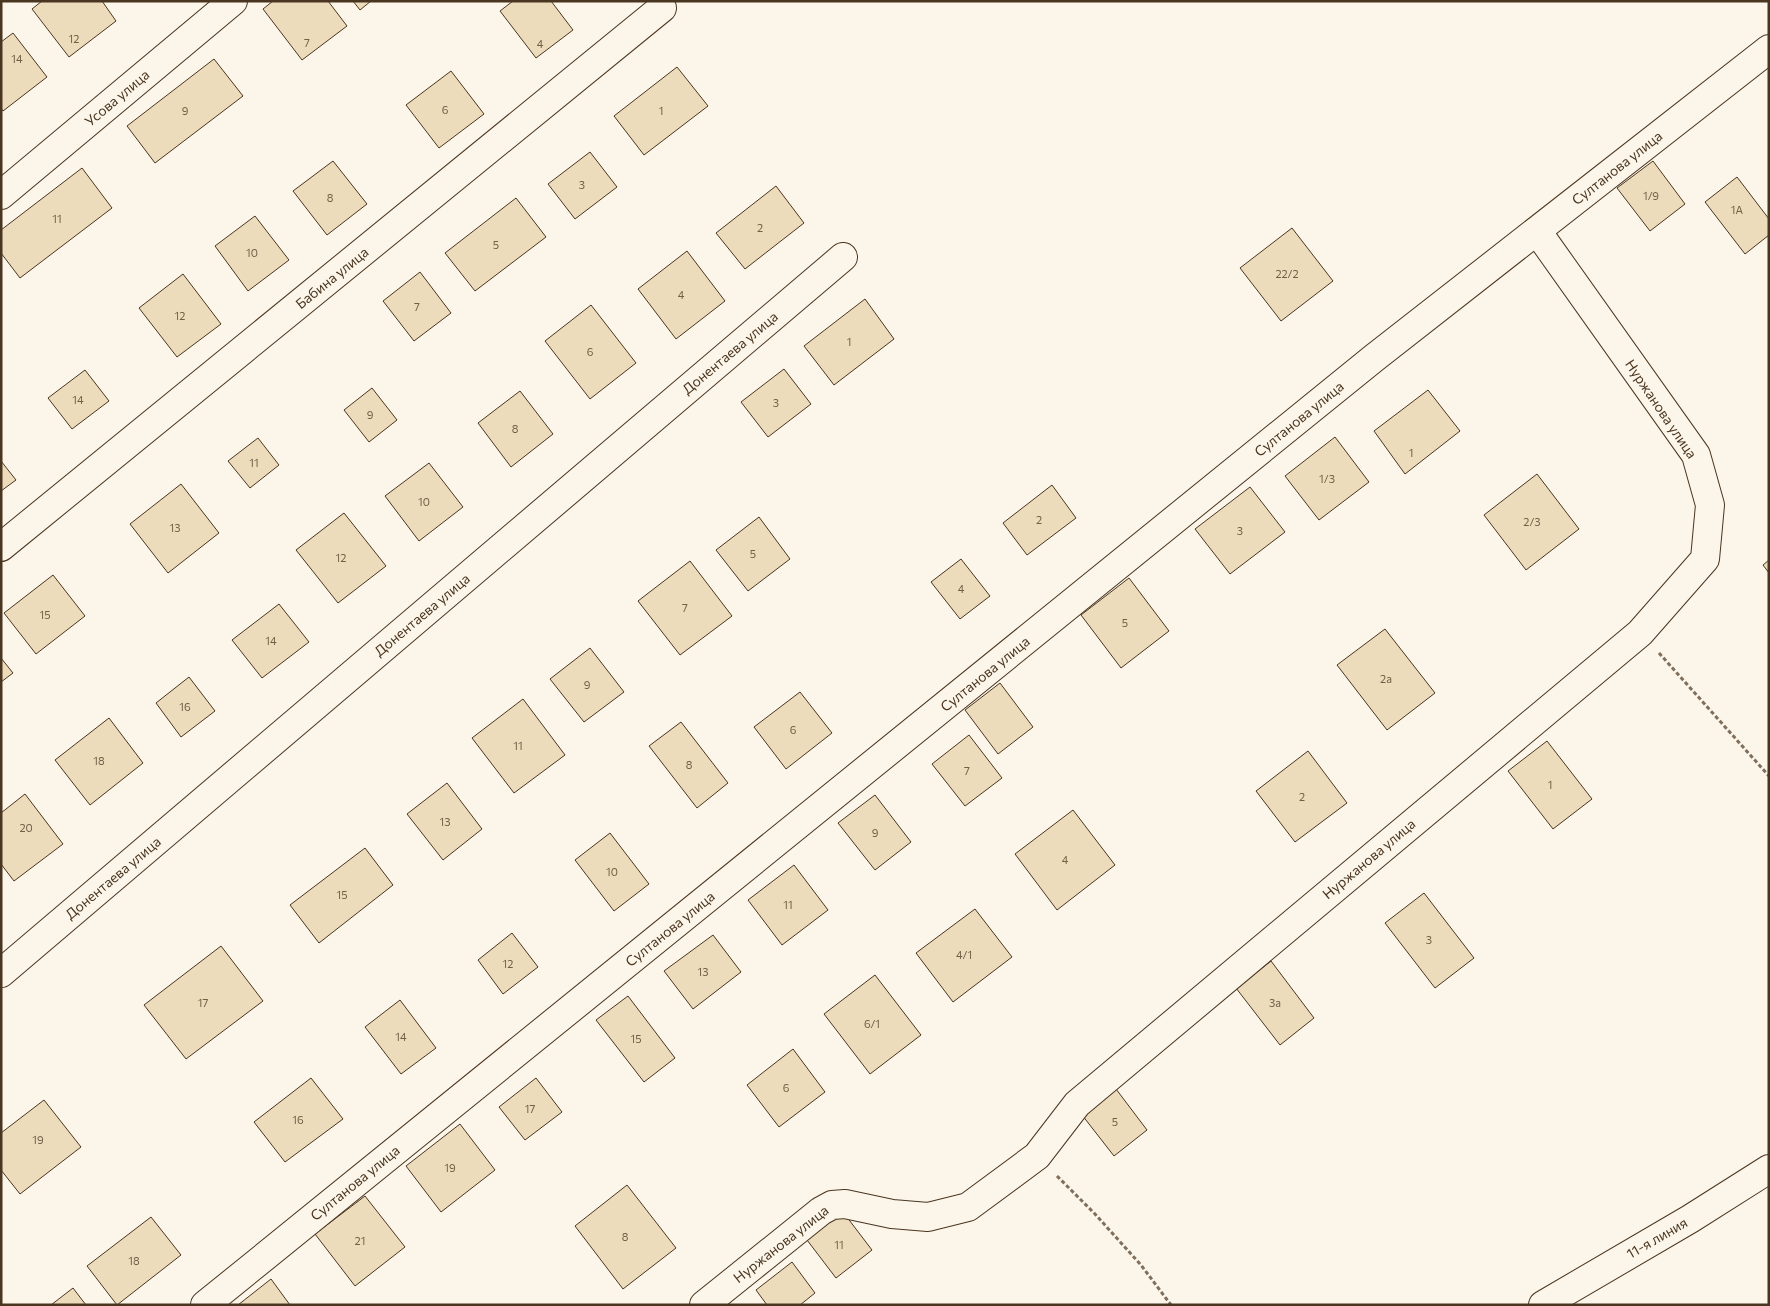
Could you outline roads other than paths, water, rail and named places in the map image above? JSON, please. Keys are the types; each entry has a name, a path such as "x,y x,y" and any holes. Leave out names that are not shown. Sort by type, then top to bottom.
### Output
{"street":[{"name":"Усова улица","path":"1,195 232,1"},
{"name":"Бабина улица","path":"1,547 662,8"},
{"name":"Султанова улица","path":"205,1305 1374,358 1769,49"},
{"name":"Нуржанова улица","path":"704,1305 820,1211 832,1205 846,1204 892,1214 928,1217 968,1207 1037,1156 1077,1104 1640,633 1705,559 1710,505 1696,455 1537,231"},
{"name":"Донентаева улица","path":"1,973 842,257"},
{"name":"11-я линия","path":"1543,1305 1690,1219 1769,1169"}]}
